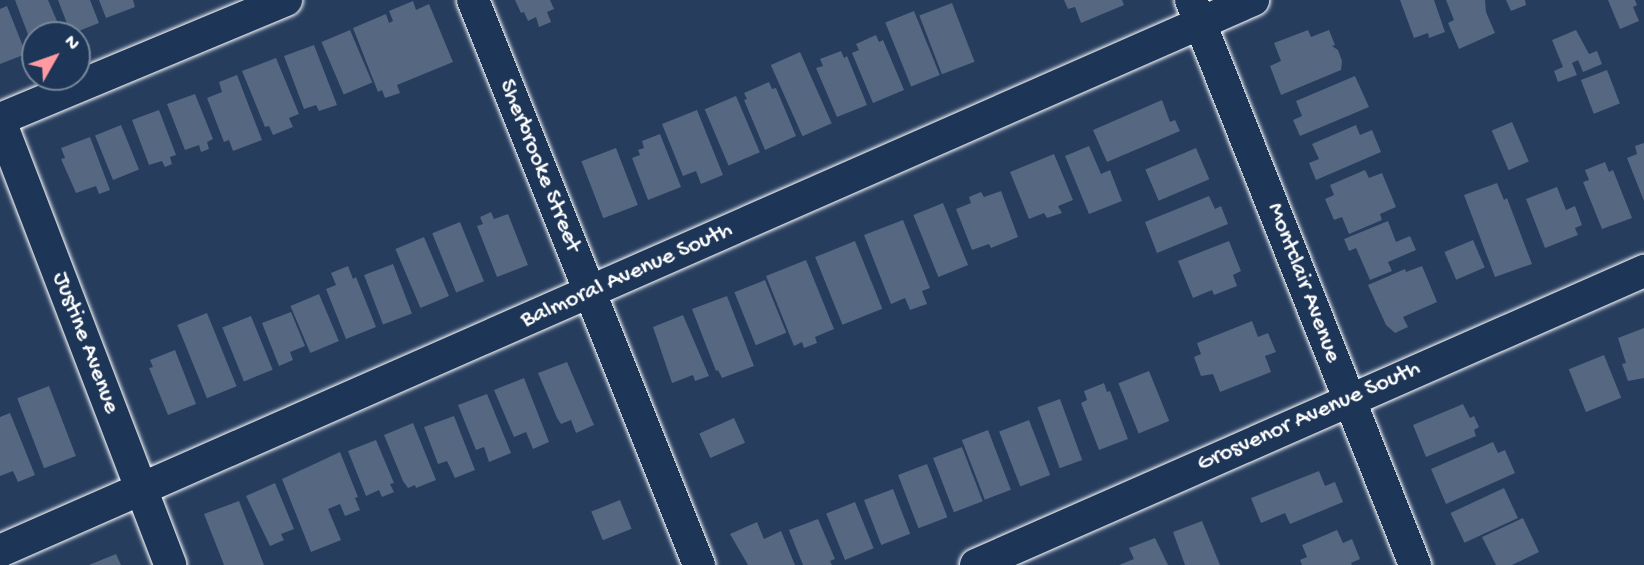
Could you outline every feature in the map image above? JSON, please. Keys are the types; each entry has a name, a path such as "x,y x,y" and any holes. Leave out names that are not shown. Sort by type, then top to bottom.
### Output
{"street":[{"path":"0,120 286,0"},
{"name":"Sherbrooke Street","path":"473,0 699,565"},
{"name":"Balmoral Avenue South","path":"0,551 589,293 1196,12 1253,0"},
{"name":"Montclair Avenue","path":"1196,12 1415,565"},
{"name":"Justine Avenue","path":"0,120 170,565"},
{"name":"Grosvenor Avenue South","path":"976,565 1644,271"}],"building":[{"path":"15,0 48,0 57,21 23,21"},
{"path":"58,0 90,0 99,23 91,26 91,21 66,21"},
{"path":"99,0 133,0 135,7 106,18"},
{"path":"515,0 550,0 554,9 547,12 551,22 539,27 536,17 528,21"},
{"path":"1064,0 1122,0 1124,5 1081,23 1075,7 1068,9"},
{"path":"1400,0 1434,0 1445,32 1429,38 1428,33 1414,38"},
{"path":"1446,0 1485,0 1486,12 1495,33 1459,49 1448,23 1454,20"},
{"path":"1506,0 1525,0 1526,5 1511,11"},
{"path":"1608,0 1635,0 1637,5 1633,7 1639,21 1620,29"},
{"path":"413,1 416,10 429,4 453,62 397,85 400,93 385,98 382,90 378,92 353,28 386,14 389,23 393,21 389,11"},
{"path":"952,3 975,62 942,74 919,16"},
{"path":"7,6 21,41 21,56 0,64 0,9"},
{"path":"914,11 940,75 911,87 885,23"},
{"path":"350,30 372,82 344,95 321,42"},
{"path":"1308,30 1311,37 1329,30 1335,45 1332,46 1338,50 1342,61 1341,70 1281,95 1270,66 1281,61 1274,43"},
{"path":"1576,30 1589,54 1597,51 1602,64 1583,72 1578,60 1572,63 1577,75 1558,82 1554,71 1563,67 1552,40"},
{"path":"876,35 879,42 883,40 904,90 873,103 852,53 859,50 856,44"},
{"path":"314,45 337,105 319,111 316,105 304,109 284,56"},
{"path":"841,51 844,58 847,56 867,105 837,117 816,68 823,66 820,59"},
{"path":"800,52 832,123 802,136 771,65"},
{"path":"276,58 299,114 289,118 293,127 273,135 269,126 265,127 242,71"},
{"path":"1607,70 1620,104 1594,114 1581,80"},
{"path":"237,75 262,140 233,151 229,140 224,142 207,98 222,92 219,82"},
{"path":"1355,76 1369,107 1300,136 1293,120 1302,116 1296,101"},
{"path":"769,82 772,89 776,88 796,136 765,150 744,100 747,99 744,93"},
{"path":"195,94 213,139 207,142 209,149 201,152 199,145 185,150 167,104"},
{"path":"736,96 760,152 729,165 705,109"},
{"path":"1162,100 1170,122 1175,120 1180,131 1107,162 1093,130"},
{"path":"159,110 176,155 170,157 172,164 165,167 162,161 149,165 132,120"},
{"path":"697,110 723,175 701,184 696,171 683,176 662,124"},
{"path":"1512,122 1529,162 1509,170 1492,131"},
{"path":"121,125 139,170 113,180 95,135"},
{"path":"1356,125 1360,135 1372,130 1381,152 1316,180 1309,163 1319,159 1312,144"},
{"path":"660,134 681,187 648,200 632,158 640,155 638,150 644,148 642,141"},
{"path":"90,137 110,190 99,194 96,186 76,193 61,159 65,158 61,148"},
{"path":"1644,143 1644,201 1627,158 1637,154 1635,146"},
{"path":"1089,146 1101,174 1110,170 1122,201 1089,214 1065,156"},
{"path":"616,148 638,205 603,218 581,161"},
{"path":"1196,148 1209,179 1159,201 1145,169"},
{"path":"1054,154 1073,200 1058,206 1062,213 1047,218 1044,213 1029,219 1010,172"},
{"path":"1605,162 1609,172 1613,170 1632,218 1602,229 1583,182 1589,180 1585,170"},
{"path":"1365,170 1369,178 1382,173 1396,207 1380,214 1382,220 1349,234 1342,217 1334,220 1325,199 1334,195 1330,185"},
{"path":"1497,183 1504,200 1507,198 1532,264 1495,277 1464,195"},
{"path":"1557,187 1566,210 1575,206 1582,225 1575,228 1578,235 1545,248 1526,199"},
{"path":"1001,191 1018,237 991,248 989,244 972,250 956,209 971,203 969,197 981,192 984,197"},
{"path":"1209,196 1215,209 1221,206 1228,224 1157,253 1145,222"},
{"path":"943,203 968,265 938,277 913,215"},
{"path":"491,212 494,219 508,214 528,265 497,277 477,226 483,224 480,217"},
{"path":"903,220 930,288 922,291 927,304 910,310 905,298 891,304 864,235"},
{"path":"1388,221 1396,242 1410,236 1416,250 1388,262 1392,271 1370,280 1356,248 1349,251 1344,239"},
{"path":"460,222 484,281 456,293 432,233"},
{"path":"424,237 449,296 420,308 395,249"},
{"path":"1473,240 1485,268 1456,280 1444,252"},
{"path":"855,241 882,309 842,325 815,257"},
{"path":"1229,241 1241,271 1233,275 1237,286 1214,295 1212,290 1193,298 1178,261"},
{"path":"806,260 834,329 815,337 817,343 804,348 802,342 794,346 766,276"},
{"path":"393,264 412,313 383,325 364,275"},
{"path":"348,266 353,279 356,277 376,327 346,339 326,289 336,285 331,273"},
{"path":"1422,266 1437,302 1403,317 1408,327 1395,333 1386,325 1368,285 1405,269 1406,272"},
{"path":"765,280 786,333 756,345 734,292"},
{"path":"319,294 339,341 310,353 290,306"},
{"path":"727,296 754,366 722,378 718,370 716,371 692,309"},
{"path":"291,312 305,346 290,352 293,360 279,366 262,323"},
{"path":"207,313 237,386 207,398 177,325"},
{"path":"683,315 709,376 695,381 693,375 672,383 653,327"},
{"path":"251,316 273,370 244,381 222,328"},
{"path":"1252,321 1258,337 1268,333 1276,352 1265,356 1271,372 1220,392 1213,374 1201,376 1194,357 1201,354 1197,343"},
{"path":"1644,328 1644,378 1628,381 1622,364 1626,363 1618,338"},
{"path":"175,350 196,404 168,415 149,368 153,367 150,360"},
{"path":"1604,355 1621,398 1586,412 1569,369"},
{"path":"567,362 594,425 576,433 571,420 561,424 557,418 538,373"},
{"path":"1149,371 1169,421 1139,433 1118,383"},
{"path":"524,378 549,442 533,449 526,432 514,437 494,390"},
{"path":"1104,383 1107,392 1110,391 1128,439 1099,450 1081,403 1087,400 1084,391"},
{"path":"49,386 76,456 44,468 17,398"},
{"path":"487,394 511,453 489,462 484,447 476,450 458,405"},
{"path":"1060,399 1082,460 1060,468 1037,407"},
{"path":"1463,404 1470,418 1474,416 1479,427 1474,430 1476,436 1426,457 1413,425"},
{"path":"10,413 35,475 18,482 13,471 0,476 0,417"},
{"path":"454,416 475,470 455,478 447,461 438,464 424,427"},
{"path":"734,418 745,443 710,458 699,433"},
{"path":"1029,420 1050,475 1020,487 999,431"},
{"path":"413,423 436,480 416,488 415,485 408,488 384,435"},
{"path":"988,430 1011,490 985,500 962,440"},
{"path":"376,440 394,483 390,484 394,492 382,497 379,490 366,496 348,451"},
{"path":"1493,442 1498,453 1505,450 1515,473 1446,504 1431,469"},
{"path":"962,447 983,501 954,512 933,458"},
{"path":"340,452 358,497 355,498 360,510 345,516 340,504 328,509 341,540 311,552 282,479"},
{"path":"927,464 947,517 918,528 898,475"},
{"path":"1319,471 1325,486 1335,482 1343,502 1290,524 1285,513 1261,523 1251,498"},
{"path":"275,483 294,529 281,534 284,540 270,546 246,496"},
{"path":"1504,488 1518,518 1464,543 1451,513"},
{"path":"893,489 910,534 881,545 864,500"},
{"path":"620,500 632,529 603,540 591,512"},
{"path":"239,501 264,565 224,565 204,514"},
{"path":"855,502 874,548 845,560 826,514"},
{"path":"1523,518 1539,552 1512,565 1496,565 1482,537"},
{"path":"818,519 835,559 830,561 832,565 803,565 789,530"},
{"path":"1202,521 1220,565 1185,565 1173,532"},
{"path":"757,522 764,539 781,531 795,565 748,565 730,534"},
{"path":"1337,530 1343,543 1352,539 1360,559 1351,563 1352,565 1302,565 1300,560 1307,557 1302,545"},
{"path":"1155,538 1168,565 1119,565 1134,559 1129,548"},
{"path":"116,554 121,565 89,565"}]}
